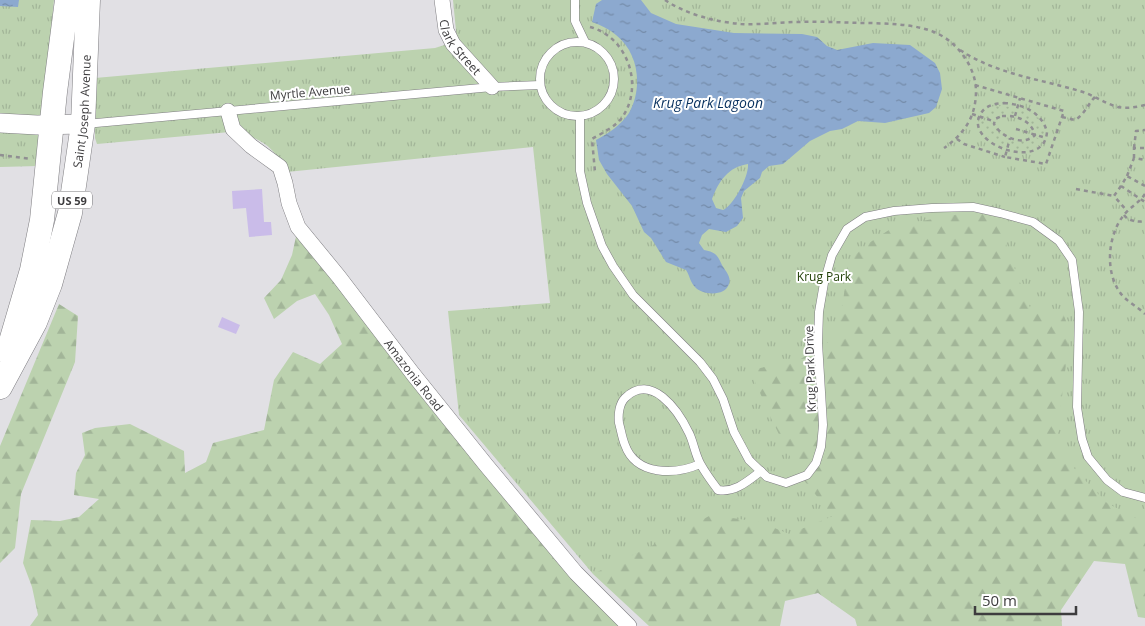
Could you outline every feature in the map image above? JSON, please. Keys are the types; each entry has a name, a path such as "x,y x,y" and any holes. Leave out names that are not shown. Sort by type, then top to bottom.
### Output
{"main road":[{"name":"Saint Joseph Avenue","path":"0,381 32,270 42,220 67,0"},
{"name":"Saint Joseph Avenue","path":"0,387 35,322 50,284 70,213 83,124 88,0"}],"street":[{"name":"Clark Street","path":"442,0 446,30 453,44 492,87"},
{"name":"Amazonia Road","path":"228,111 233,129 251,146 280,167 286,183 289,203 298,227 486,465 576,573 629,626"},
{"path":"0,122 83,124"}],"lane":[{"path":"574,0 575,21 585,42"},
{"path":"570,42 585,42 604,52 614,71 615,81 612,92 600,109 580,116 566,115 553,108 544,98 540,85 540,70 546,57 557,47 570,42"},
{"name":"Myrtle Avenue","path":"83,124 492,87 540,85"},
{"name":"Krug Park Drive","path":"580,116 580,171 587,203 602,246 633,295 700,362 713,379 723,400 734,432 750,460 767,477 786,483 807,475 816,463 821,447 823,425 818,343 819,312 824,283 832,255 847,229 865,217 894,211 974,207 1000,212 1033,222 1059,241 1072,260 1079,312 1077,407 1082,439 1088,457 1107,480 1123,492 1145,498"},
{"path":"700,464 680,471 650,470 636,461 625,446 618,417 621,401 632,391 642,388 656,392 675,409 689,433 700,464 718,490 727,492 743,485 761,471"}],"path":[{"path":"665,0 679,9 691,13 742,24 800,22 900,24 936,32 947,38 957,48 969,66 975,85 972,114 963,132 944,148"},
{"path":"589,27 605,32 622,49 628,63 632,84 628,107 620,119 612,127 592,139 595,172"},
{"path":"957,48 985,64 1002,71 1084,92 1117,106 1127,108 1145,105"},
{"path":"957,139 964,144 1005,156 1046,164 1064,111 975,85"},
{"path":"1062,117 1075,120 1081,116 1095,97"},
{"path":"1015,116 1020,98"},
{"path":"995,104 1018,105 1040,117 1046,127 1046,138 1040,148 1033,151 1016,152 1007,150 987,140 978,124 979,117 985,108 995,104"},
{"path":"972,114 993,121"},
{"path":"993,121 997,117 1015,116 1032,127 1035,135"},
{"path":"993,121 995,128 1010,138 1026,140 1035,135"},
{"path":"1016,129 1046,138"},
{"path":"1114,196 1127,176 1134,158 1136,131 1145,130"},
{"path":"1005,156 1010,138"},
{"path":"1134,148 1145,148"},
{"path":"0,155 34,160"},
{"path":"1134,158 1145,160"},
{"path":"1127,176 1145,186"},
{"path":"1121,186 1145,202"},
{"path":"1076,189 1114,196 1127,211"},
{"path":"1145,194 1127,211 1118,223 1110,247 1109,265 1118,290 1145,314"},
{"path":"1124,215 1128,220 1145,222"}],"green space":[{"path":"0,0 54,0 38,166 0,167"},
{"name":"Krug Park","path":"453,0 1145,0 1145,523 593,574 459,415 448,311 550,303 533,147 287,172 276,155 264,143 249,136 230,132 97,144 95,138 95,78 435,48 457,41"},
{"path":"994,106 1016,107 1014,114 1000,115 992,120 981,116"},
{"path":"1019,108 1029,112 1040,121 1043,126 1044,136 1017,115"},
{"path":"980,119 992,123 998,133 1008,139 1006,147 988,137 982,129"},
{"path":"1035,137 1043,140 1032,149 1018,150 1009,148 1010,140 1026,141"},
{"path":"976,211 1004,222 1007,249 1031,310 1062,311 1070,331 1056,446 1079,474 1107,503 1145,523 1145,618 1138,617 1125,564 1094,561 1061,610 1062,626 857,626 855,619 818,593 785,601 780,626 649,626 593,574 711,515 760,522 789,534 833,516 798,473 750,370 799,360 835,338 843,302 848,261 869,243 895,226"},
{"path":"297,232 626,626 30,626 38,615 32,587 23,563 31,520 60,521 79,517 99,499 74,495 76,473 85,455 82,433 95,428 130,424 184,451 185,473 206,462 213,443 264,430 274,380 293,352 320,364 342,344 329,315 315,294 297,301 274,319 264,298 281,280 292,255"},
{"path":"59,304 78,316 75,362 21,494 15,548 0,563 0,446"}],"water":[{"path":"0,0 19,0 18,7 0,6"},
{"name":"Krug Park Lagoon","path":"602,0 641,0 651,13 676,24 734,33 802,34 817,37 827,46 837,50 873,43 910,45 935,63 940,73 942,89 936,107 929,113 885,123 858,121 842,129 830,131 810,141 783,164 769,166 762,172 760,178 744,191 741,198 743,218 737,226 726,232 709,229 702,235 699,243 704,250 716,255 730,281 727,288 723,291 718,293 703,292 695,287 686,270 666,262 651,238 644,232 632,206 607,174 599,160 596,140 623,121 629,113 636,93 637,82 634,61 624,42 611,31 592,22 596,4","holes":["748,164 743,183 732,202 723,210 716,208 712,199 725,176 735,168"]}],"building":[{"path":"262,189 264,222 271,222 272,235 249,237 246,208 233,209 232,191"},
{"path":"222,317 240,325 236,334 218,327"}]}
